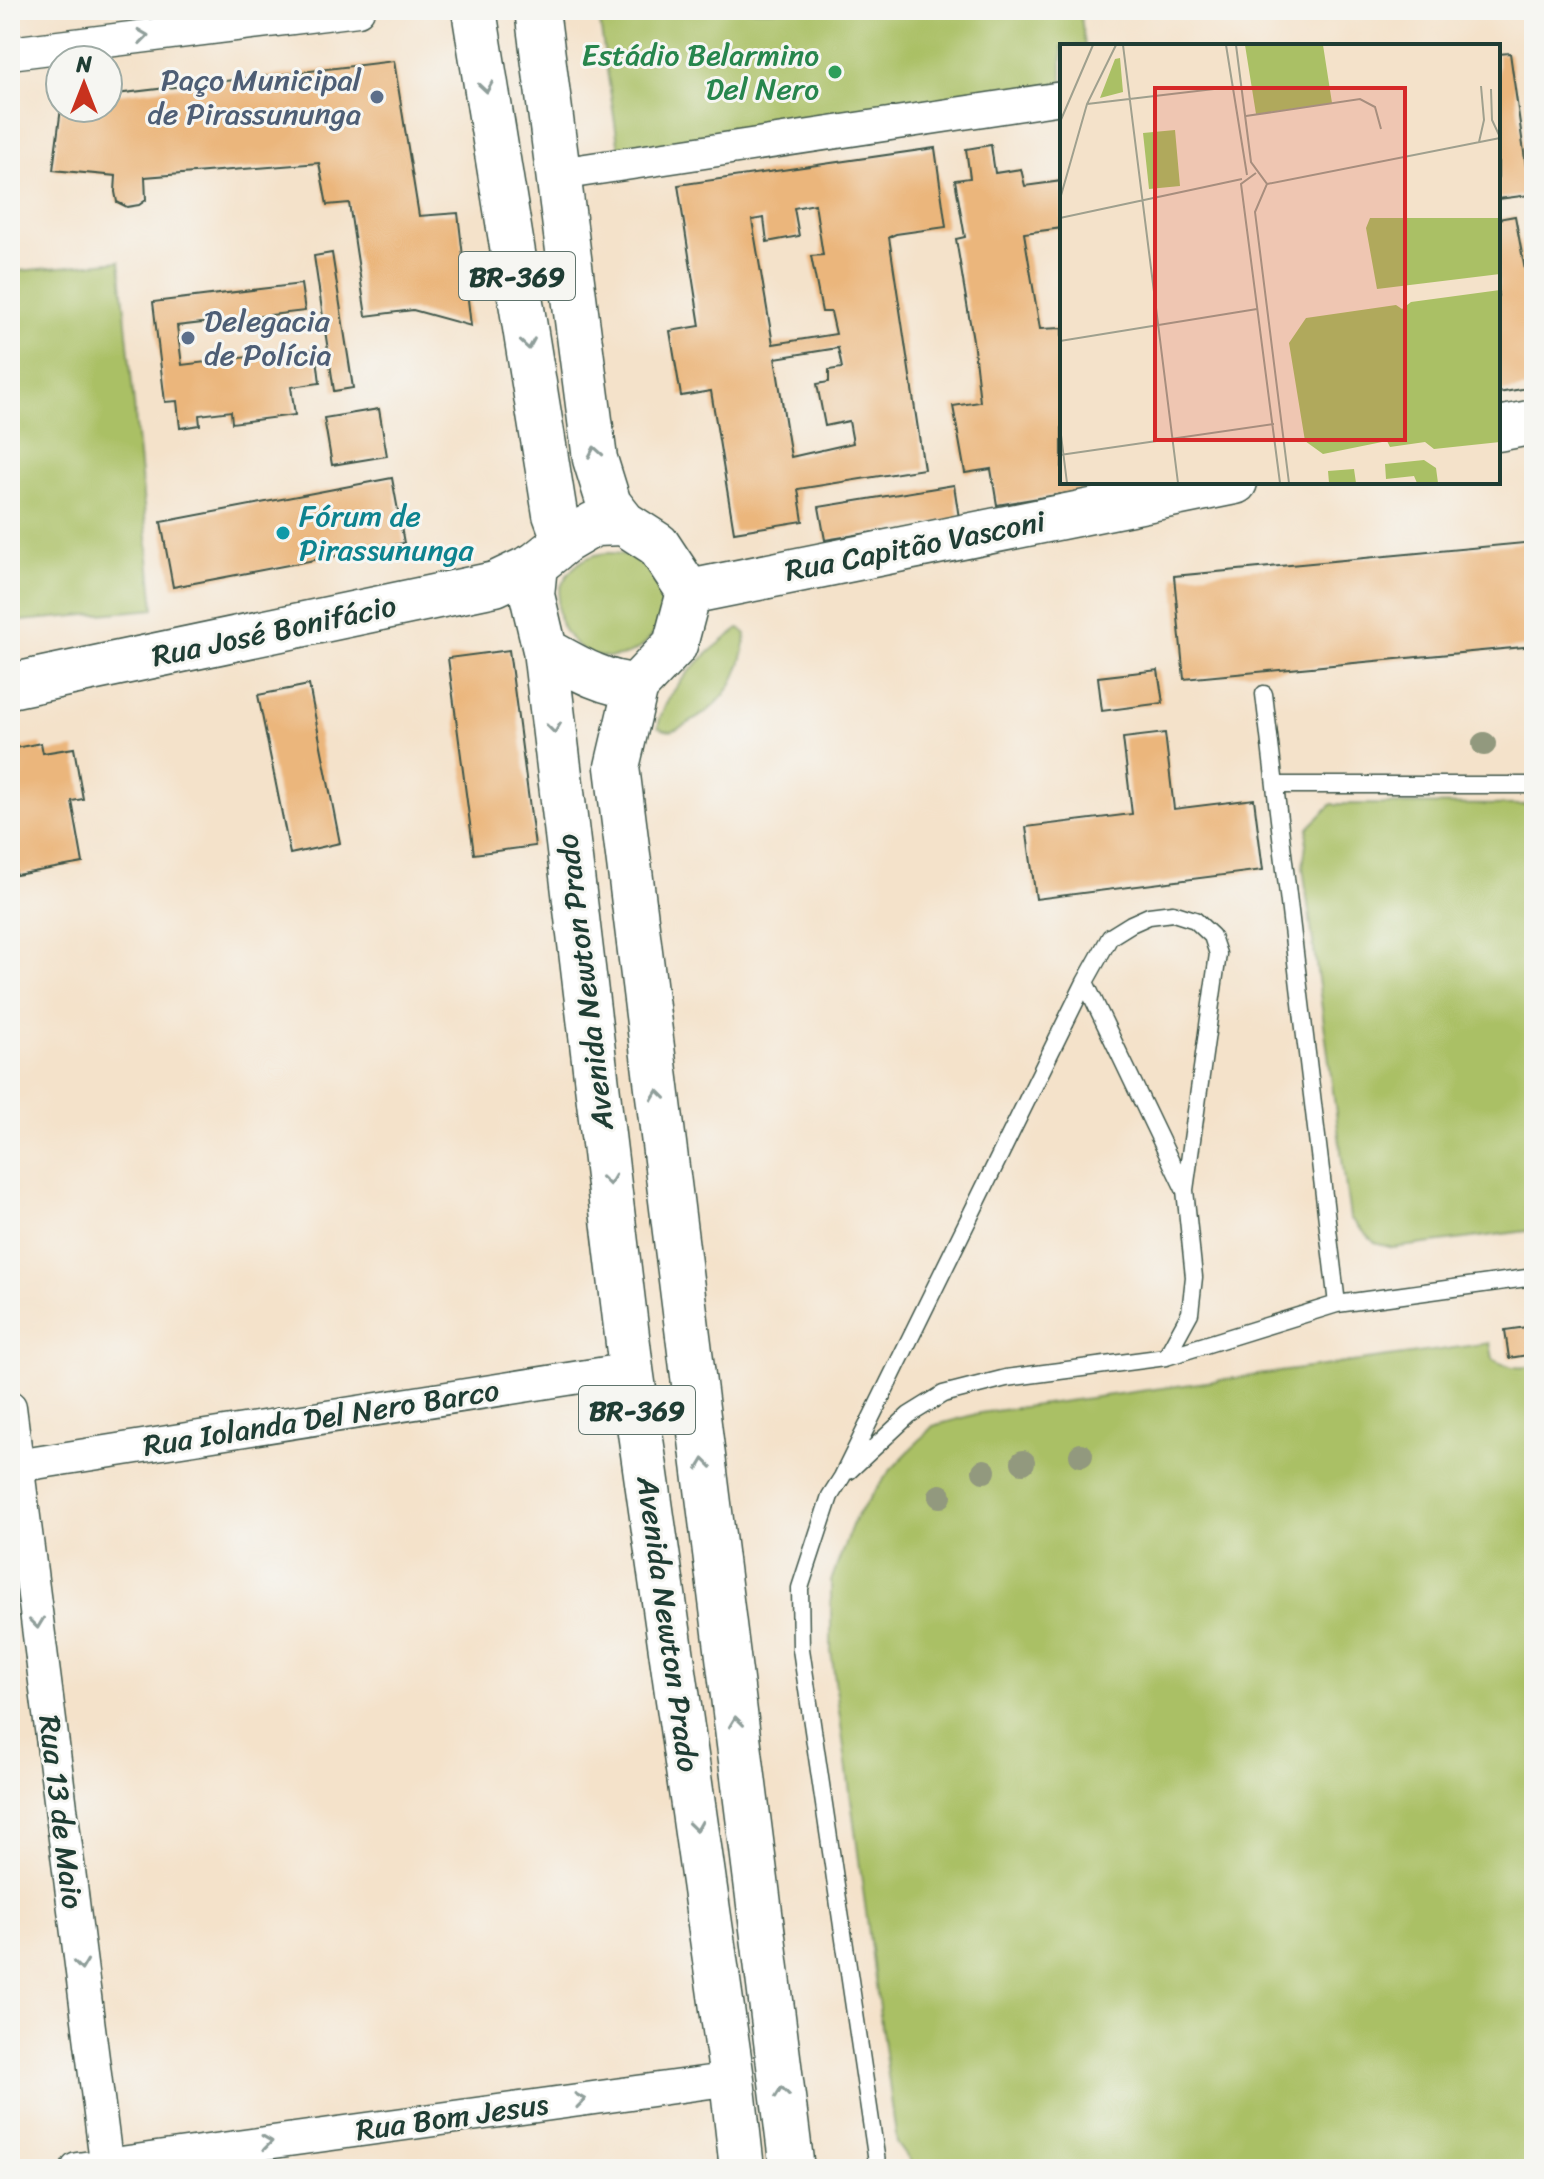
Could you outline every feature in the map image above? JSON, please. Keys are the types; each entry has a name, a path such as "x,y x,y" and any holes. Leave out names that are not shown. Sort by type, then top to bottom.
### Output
{"main road":[{"name":"BR-369","path":"474,10 555,514 550,553 532,595 545,650"},
{"name":"BR-369","path":"537,10 595,459 609,504 624,523 658,545 689,592"},
{"path":"1500,429 1534,422"},
{"name":"Rua Capitão Vasconi","path":"689,592 1225,484"},
{"path":"550,553 594,524 624,523"},
{"name":"Rua José Bonifácio","path":"10,686 495,584 550,553"},
{"path":"545,650 597,678 636,686 675,645 689,592"},
{"name":"Avenida Newton Prado","path":"545,650 631,1369 732,2079 742,2169"},
{"name":"Avenida Newton Prado","path":"636,686 617,767 792,2169"}],"street":[{"path":"10,53 358,10"},
{"path":"559,174 1060,98"},
{"name":"Rua Iolanda Del Nero Barco","path":"14,1467 631,1369"},
{"name":"Rua 13 de Maio","path":"10,1407 14,1467 97,2167"},
{"name":"Rua Bom Jesus","path":"97,2167 732,2079"}],"lane":[{"path":"1264,694 1337,1304"},
{"path":"1275,785 1534,785"},
{"path":"878,2169 801,1649 800,1588 830,1496 1085,982 1110,937 1149,916 1173,913 1195,920 1212,936 1218,954 1185,1190 1194,1277 1190,1313 1166,1357"},
{"path":"1085,982 1185,1190"},
{"path":"842,1477 909,1415 943,1394 1006,1378 1166,1357 1337,1304 1534,1277"}],"green space":[{"name":"Estádio Belarmino Del Nero","path":"598,10 1080,10 1085,44 1060,44 1060,98 621,163"},
{"path":"120,261 154,609 10,622 10,272"},
{"path":"610,553 630,557 653,576 662,605 658,625 639,648 610,657 590,653 567,634 558,605 562,585 581,562"},
{"path":"739,629 746,634 744,649 736,676 721,698 712,708 679,728 669,731 658,727 662,712 678,685 701,659"},
{"path":"1332,804 1534,805 1534,1230 1393,1248 1375,1243 1350,1218 1303,867 1308,828"},
{"path":"1490,1343 1493,1359 1498,1362 1513,1367 1534,1366 1534,2169 916,2169 897,2143 831,1651 831,1581 854,1520 889,1472 933,1426 980,1413"}],"building":[{"path":"1510,53 1530,195 1500,199 1500,54"},
{"path":"394,61 419,216 458,213 471,326 413,310 366,316 349,203 327,205 319,163 145,177 146,200 127,207 117,202 116,176 53,170 59,124 124,124 124,93"},
{"path":"991,145 995,173 1021,169 1025,186 1060,181 1060,228 1024,233 1040,329 1060,328 1060,484 1091,484 1092,489 997,505 991,469 965,473 953,406 980,402 956,239 965,237 955,180 970,178 966,149"},
{"path":"935,148 946,227 889,237 924,469 798,489 803,521 734,532 711,391 681,396 670,331 700,326 678,185","holes":["815,204 823,255 811,256 822,312 831,312 836,334 773,344 752,220 764,218 767,242 799,236 794,208","838,348 842,368 829,370 829,382 817,384 825,426 849,421 853,443 791,457 775,358"]},
{"path":"1515,216 1534,319 1534,387 1500,393 1500,219"},
{"path":"332,253 353,388 334,391 314,256"},
{"path":"301,284 305,311 177,326 182,365 316,349 320,383 291,387 295,415 232,423 231,411 199,415 200,425 180,428 177,401 165,402 153,302"},
{"path":"379,409 387,456 332,465 324,418"},
{"name":"Fórum de Pirassununga","path":"392,478 404,543 173,587 161,522"},
{"path":"954,485 959,518 825,540 819,507"},
{"path":"1534,542 1534,646 1184,679 1174,576"},
{"path":"509,650 535,846 474,854 448,658"},
{"path":"1158,670 1163,703 1102,711 1098,677"},
{"path":"309,685 340,843 290,854 258,695"},
{"path":"1165,733 1174,809 1254,799 1263,870 1036,899 1026,827 1132,814 1123,738"},
{"path":"41,743 43,753 74,748 83,799 72,801 83,863 16,875 10,843 10,749"},
{"path":"1534,1326 1534,1354 1509,1358 1505,1330"}],"place":[{"name":"Estádio Belarmino Del Nero","path":"835,72"},
{"name":"Paço Municipal de Pirassununga","path":"377,97"},
{"name":"Delegacia de Polícia","path":"188,338"},
{"name":"Fórum de Pirassununga","path":"283,533"}]}
